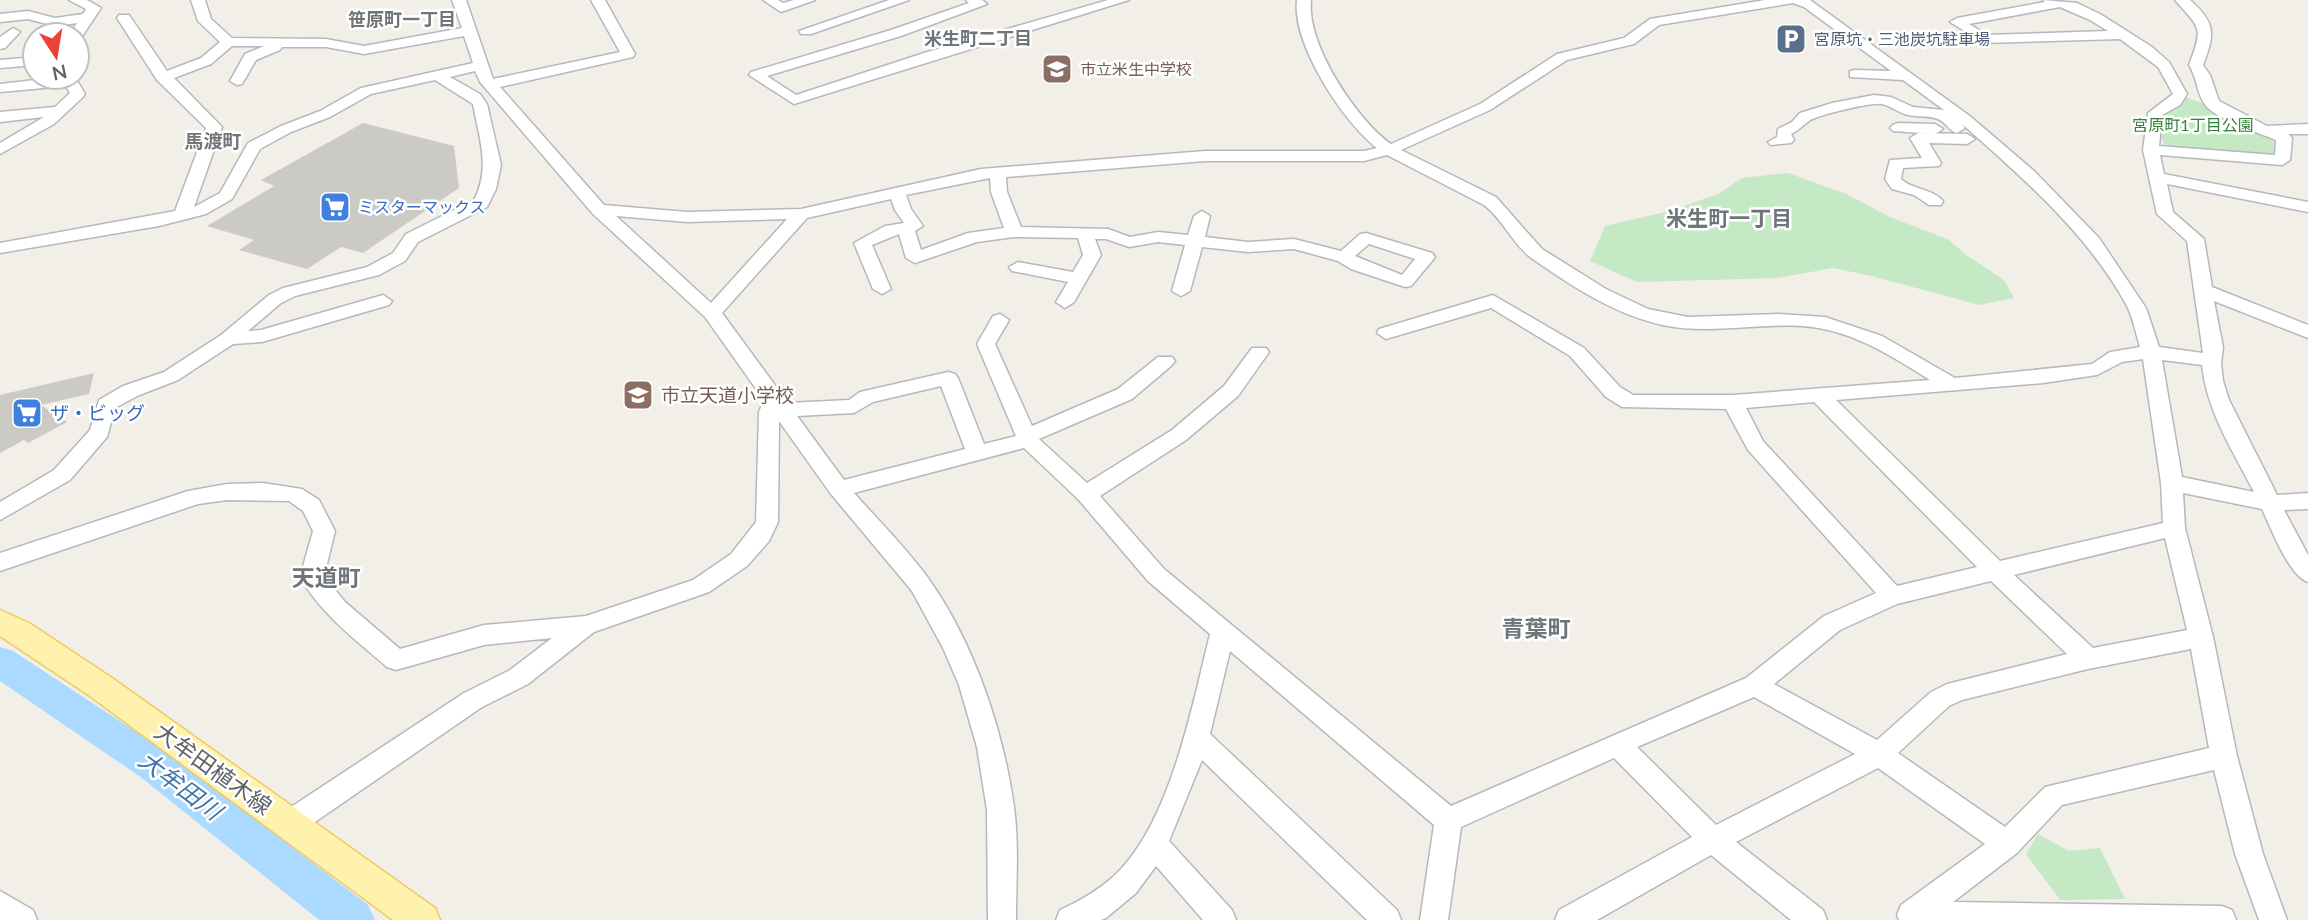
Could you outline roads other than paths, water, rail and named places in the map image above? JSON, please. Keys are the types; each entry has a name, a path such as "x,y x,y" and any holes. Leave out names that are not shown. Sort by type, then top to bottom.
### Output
{"main road":[{"name":"大牟田植木線","path":"0,622 18,631 101,687 422,920"}],"street":[{"path":"76,0 94,8 87,21"},
{"path":"198,0 205,21 228,42 276,41 280,45"},
{"path":"459,0 485,79 599,210 712,313 839,489 920,585 954,646 971,685 990,747 1001,810 1002,920"},
{"path":"492,84 628,54 598,0"},
{"path":"770,0 781,8 808,0"},
{"path":"849,0 897,33"},
{"path":"902,0 897,33 794,100 756,75 897,33 980,4 973,0"},
{"path":"806,31 897,33 1122,0"},
{"path":"1304,0 1304,24 1328,76 1366,129 1389,150 1490,201 1527,245 1544,259 1638,312 1664,321 1698,326 1784,321 1824,323 1857,332 1905,355 1952,385"},
{"path":"599,210 687,217 801,214 953,179 998,173 1205,156 1345,158 1389,150 1485,107 1562,57 1629,41 1648,24 1789,0"},
{"path":"1797,0 1809,4 1966,120 2012,160 2055,200 2093,242 2137,308 2151,352 2172,483 2174,528 2224,756 2249,854 2273,920"},
{"path":"2151,150 2281,160 2284,138 2244,122 2212,103 2203,75 2196,65 2207,36 2204,24 2196,11 2182,0"},
{"path":"2122,36 1984,39 1957,22 2055,2 2095,17 2147,50 2164,65 2180,94 2175,102 2155,113 2151,150 2165,214 2195,239 2213,347 2209,360 2229,428 2270,503 2292,551 2308,573"},
{"path":"0,18 28,15 55,22 90,17"},
{"path":"124,18 139,48 162,77 214,127 182,216"},
{"path":"237,81 250,57 280,45 326,43 364,50 470,31"},
{"path":"0,45 13,32"},
{"path":"162,77 200,67 219,54 228,42"},
{"path":"0,64 21,62"},
{"path":"0,248 182,216 200,210 226,196 254,146 286,129 325,114 366,91 479,66"},
{"path":"0,512 62,475 100,432 106,405 131,391 171,376 228,339 275,299 289,292 373,271 399,257 411,238 481,203 488,189 492,166 480,104 475,97 436,75"},
{"path":"1854,75 1903,76 1918,92"},
{"path":"0,88 21,85"},
{"path":"0,149 49,121 78,94 76,91"},
{"path":"1776,142 1786,140 1783,132 1797,125 1805,116 1822,113 1832,107 1874,99 1910,111 1944,115 1963,134 2012,160"},
{"path":"0,117 60,111"},
{"path":"1898,128 1963,134"},
{"path":"2264,130 2308,128"},
{"path":"1935,201 1920,192 1898,186 1893,179 1896,163 1933,163 1918,138 1963,134"},
{"path":"998,173 999,192 1014,232"},
{"path":"2155,177 2308,207"},
{"path":"883,289 863,243 891,230 915,226 903,210 897,192"},
{"path":"712,313 801,214"},
{"path":"1181,291 1202,216"},
{"path":"906,228 915,258 974,237 1014,232 1108,234 1129,242 1158,237 1248,247 1294,244 1344,257"},
{"path":"1065,302 1092,255 1085,233"},
{"path":"1018,267 1077,278"},
{"path":"2202,289 2308,332"},
{"path":"228,339 262,335 383,301"},
{"path":"1387,333 1493,301 1577,352 1613,393 1629,402 1733,402 1952,385 2097,369 2117,356 2151,352 2209,360"},
{"path":"1000,320 986,344 1027,438 1086,494 1156,575 1448,820"},
{"path":"1086,494 1180,435 1231,391 1259,352"},
{"path":"839,489 1027,438 1125,394 1165,361"},
{"path":"0,562 196,496 262,491 294,494 311,506 324,531 312,578 337,610 396,660 484,635 586,625 701,586 739,560 761,535 768,522 769,412 779,405 854,406 867,397 948,378 977,453"},
{"path":"1820,396 1994,570 2088,659"},
{"path":"1733,402 1755,445 1892,596"},
{"path":"2172,483 2270,503 2308,501"},
{"path":"1448,820 1755,685 1832,624 1892,596 2174,528"},
{"path":"289,824 473,700 519,677 586,625"},
{"path":"1070,920 1100,905 1123,886 1155,845 1175,800 1223,631"},
{"path":"1569,920 1713,839 1879,754 1940,699 1956,691 2088,659 2200,637"},
{"path":"1755,685 1879,754 2007,844"},
{"path":"1195,737 1387,920"},
{"path":"1617,744 1713,839 1813,920"},
{"path":"1908,917 2007,844 2054,795 2224,756"},
{"path":"1434,920 1448,820"},
{"path":"1155,845 1222,920"},
{"path":"0,905 23,920"},
{"path":"1908,917 2222,920"}],"waterway":[{"name":"大牟田川","path":"0,662 156,766 353,920"}],"place":[{"name":"宮原坑・三池炭坑駐車場","path":"1791,39"},
{"name":"市立米生中学校","path":"1057,69"},
{"name":"ミスターマックス","path":"335,207"},
{"name":"市立天道小学校","path":"638,395"},
{"name":"ザ・ビッグ","path":"27,413"}],"district":[{"name":"笹原町一丁目","path":"402,20"},
{"name":"米生町二丁目","path":"978,39"},
{"name":"馬渡町","path":"213,141"},
{"name":"米生町一丁目","path":"1729,219"},
{"name":"天道町","path":"326,578"},
{"name":"青葉町","path":"1536,629"}],"park label":[{"name":"宮原町1丁目公園","path":"2193,125"}]}
